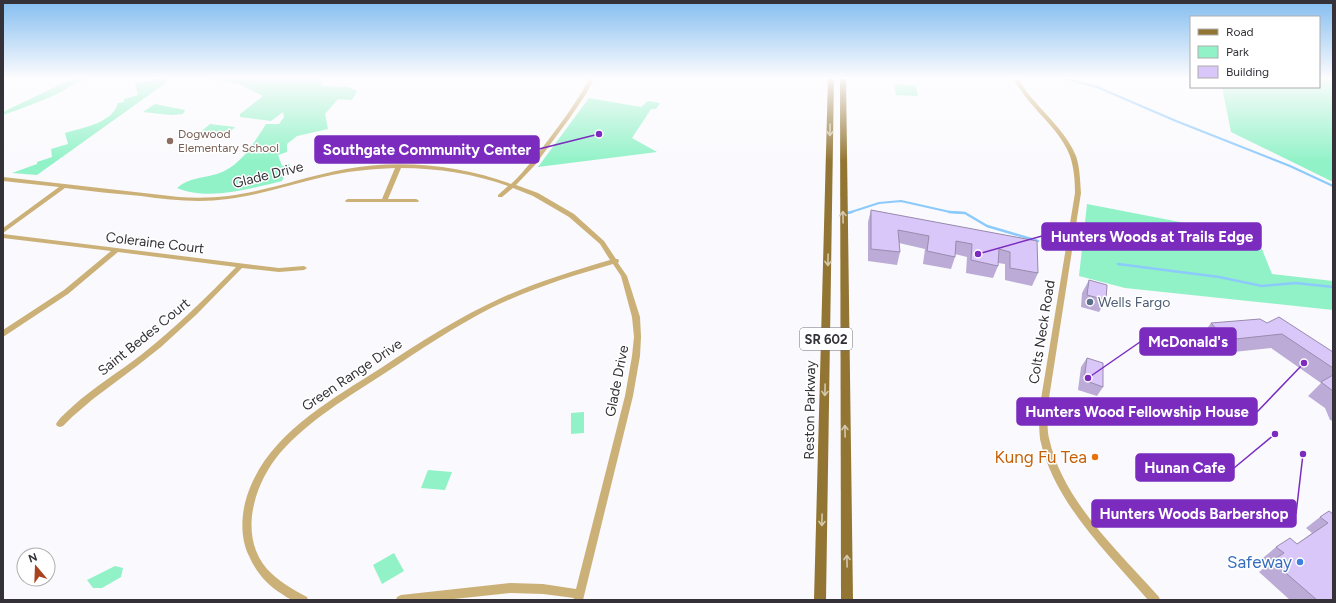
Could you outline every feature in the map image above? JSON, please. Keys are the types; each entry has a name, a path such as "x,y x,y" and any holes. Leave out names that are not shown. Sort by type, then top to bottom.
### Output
{"main road":[{"name":"Reston Parkway","path":"820,600 830,105"},
{"name":"SR 602","path":"843,105 847,600"}],"street":[{"path":"500,196 514,186 576,105"},
{"name":"Colts Neck Road","path":"1035,105 1064,138 1074,158 1078,173 1078,193 1043,411 1042,426 1045,442 1056,472 1072,499 1101,537 1155,600"},
{"path":"384,201 398,166"},
{"name":"Glade Drive","path":"3,179 188,200 215,200 255,194 345,171 398,166 449,170 514,186 551,202 576,218 597,237 616,261 625,279 635,308 638,332 636,360 629,396 579,597"},
{"path":"3,230 64,186"},
{"path":"348,201 416,201"},
{"name":"Coleraine Court","path":"3,236 241,266 279,270 304,268"},
{"path":"3,334 66,292 117,250"},
{"name":"Green Range Drive","path":"303,600 274,584 263,573 252,554 247,533 249,507 253,492 266,466 288,439 312,419 358,386 454,325 534,286 616,261"},
{"name":"Saint Bedes Court","path":"60,424 80,404 170,336 217,292 241,266"},
{"path":"401,600 511,588 544,589 579,597"}],"green space":[{"path":"17,105 30,105 3,115 3,112"},
{"path":"117,105 135,105 37,175 12,173 52,157 51,149 68,144 65,133 96,124 104,120 115,110"},
{"path":"153,105 185,110 183,114 171,115 143,112"},
{"path":"251,105 333,105 325,114 328,129 297,136 287,144 287,152 278,155 282,166 290,164 282,181 243,190 216,194 189,192 177,188 186,182 217,174 233,166 246,154 266,124 279,124 284,117 283,112 271,121 240,117 240,114"},
{"path":"584,105 630,105 641,107 643,105 659,105 656,109 651,109 632,138 657,152 538,167"},
{"path":"1226,105 1333,105 1333,182 1231,132"},
{"path":"210,124 235,127 222,139 196,136"},
{"path":"1087,204 1257,237 1272,274 1333,281 1333,310 1125,288 1079,276"},
{"path":"584,412 584,433 571,434 571,413"},
{"path":"428,470 452,472 445,490 421,488"},
{"path":"394,553 404,571 382,584 373,565"},
{"path":"115,566 123,568 121,577 102,588 93,588 87,580"}],"building":[{"path":"871,210 1037,241 1038,273 1010,268 1010,252 999,249 998,266 971,260 972,244 956,241 955,257 927,251 929,236 898,230 900,252 871,249"},
{"path":"1089,280 1107,285 1106,300 1087,295"},
{"path":"1279,317 1333,352 1333,368 1282,334 1226,340 1211,323 1260,319 1267,323"},
{"path":"1087,358 1103,363 1103,387 1084,380"},
{"path":"1333,375 1333,391 1321,382"},
{"name":"Safeway","path":"1329,511 1333,514 1333,600 1317,600 1272,561 1284,553 1276,547 1290,538 1297,544 1328,523 1320,517"}],"waterway":[{"path":"1139,105 1290,166 1333,186"},
{"path":"850,212 879,203 901,201 957,212"},
{"path":"949,212 957,212"},
{"path":"957,212 965,213 987,226 1038,241"},
{"path":"957,212 964,213"},
{"path":"1118,264 1219,277 1262,286 1296,283 1333,287"}],"place":[{"name":"Southgate Community Center","path":"599,134"},
{"name":"Dogwood Elementary School","path":"170,141"},
{"name":"Hunters Woods at Trails Edge","path":"978,254"},
{"name":"Wells Fargo","path":"1090,302"},
{"name":"Hunters Wood Fellowship House","path":"1304,363"},
{"name":"McDonald's","path":"1088,378"},
{"name":"Hunan Cafe","path":"1275,434"},
{"name":"Hunters Woods Barbershop","path":"1303,454"},
{"name":"Kung Fu Tea","path":"1095,457"},
{"name":"Safeway","path":"1300,562"}]}
